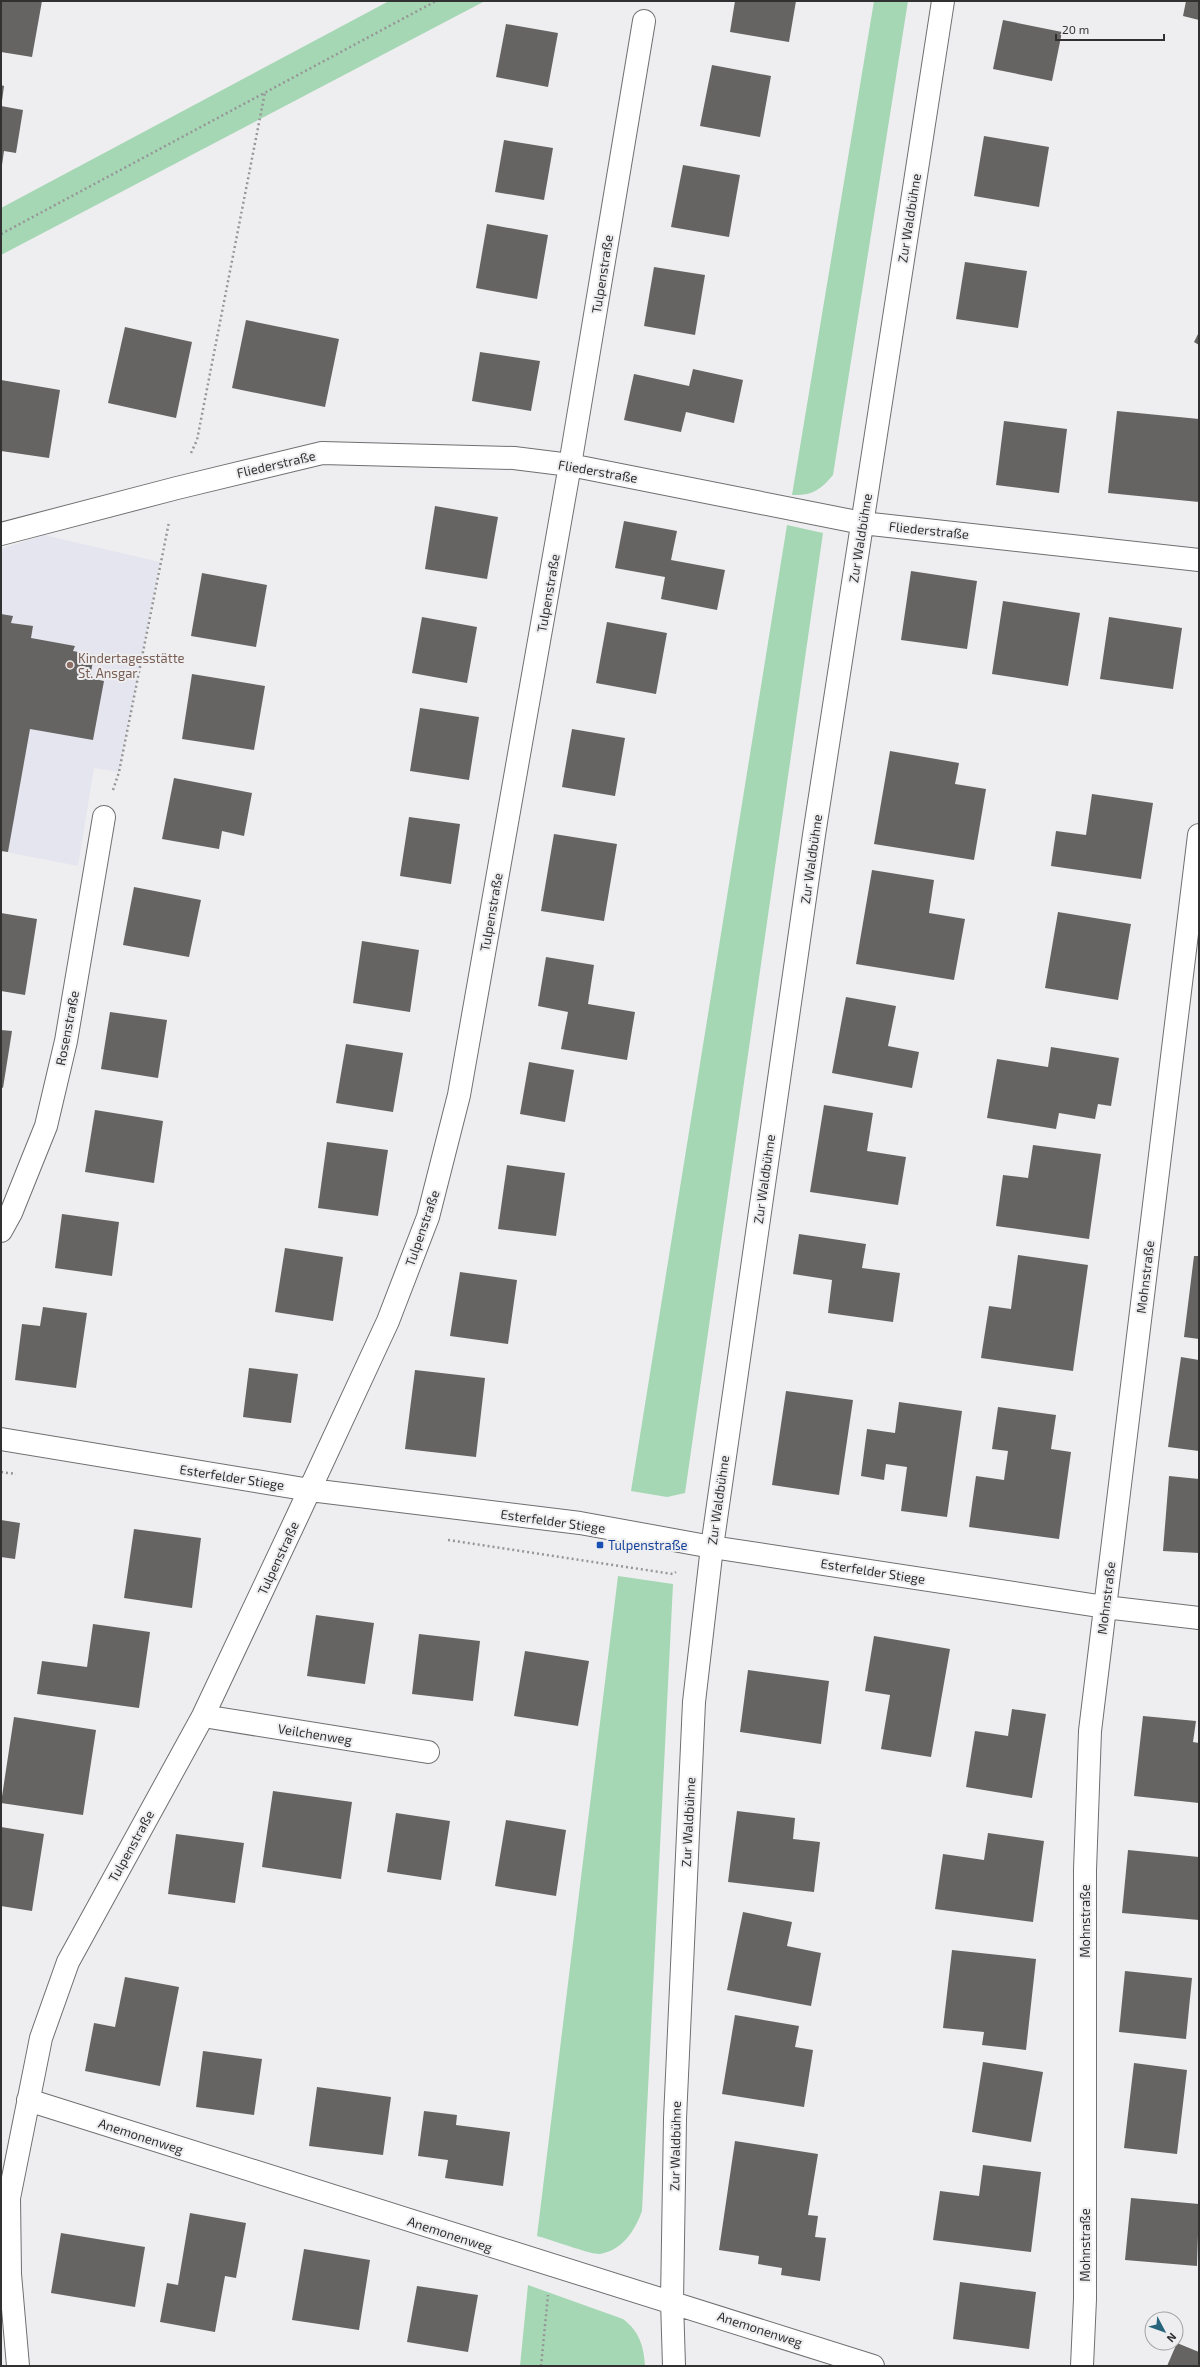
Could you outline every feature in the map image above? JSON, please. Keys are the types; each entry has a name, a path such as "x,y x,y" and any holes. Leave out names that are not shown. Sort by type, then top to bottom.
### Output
{"street":[{"name":"Zur Waldbühne","path":"674,2366 672,2301 675,2119 694,1702 712,1546 813,843 943,1"},
{"name":"Tulpenstraße","path":"18,2366 10,2274 9,2198 40,2038 68,1962 203,1716 310,1490 388,1321 428,1217 459,1095 570,464 644,21"},
{"name":"Fliederstraße","path":"1,534 176,488 322,453 514,458 570,464 862,523 1199,560"},
{"name":"Rosenstraße","path":"1,1232 11,1213 46,1126 66,1041 104,817"},
{"name":"Mohnstraße","path":"1082,2366 1085,2299 1085,1870 1090,1731 1199,835"},
{"name":"Esterfelder Stiege","path":"1,1440 310,1490 580,1523 712,1546 1105,1607 1199,1618"},
{"name":"Veilchenweg","path":"203,1716 428,1752"},
{"name":"Anemonenweg","path":"28,2100 552,2266 672,2301 873,2366"}],"path":[{"path":"1,234 436,1"},
{"path":"197,440 265,92"},
{"path":"104,817 119,772 176,488"},
{"path":"541,2366 552,2266"}],"shaded area":[{"name":"Kindertagesstätte St. Ansgar","path":"44,535 160,562 119,772 94,768 78,866 1,851 1,549"}],"green space":[{"path":"389,1 485,1 1,255 1,208"},
{"path":"874,1 908,1 833,475 824,485 815,491 805,494 792,495"},
{"path":"787,525 823,533 685,1493 667,1497 631,1491"},
{"path":"618,1576 673,1584 642,2211 632,2232 622,2244 608,2252 595,2254 537,2236"},
{"path":"528,2285 623,2319 633,2329 640,2340 645,2366 520,2366"}],"building":[{"path":"1,1 42,1 32,57 1,52"},
{"path":"735,1 796,1 789,42 730,32"},
{"path":"1186,1 1199,1 1199,20 1183,16"},
{"path":"1003,20 1062,32 1052,81 993,69"},
{"path":"506,24 558,33 548,87 496,77"},
{"path":"712,65 771,76 760,137 700,126"},
{"path":"1,85 4,86 2,101 1,101"},
{"path":"1,106 23,110 16,153 4,151 2,165"},
{"path":"984,136 1049,147 1039,207 974,196"},
{"path":"504,140 553,148 544,200 495,192"},
{"path":"683,165 740,175 729,237 671,227"},
{"path":"487,224 548,235 537,299 476,288"},
{"path":"965,262 1027,271 1018,328 956,319"},
{"path":"654,267 705,275 695,335 644,326"},
{"path":"246,320 339,339 325,407 232,388"},
{"path":"125,327 192,342 176,418 108,403"},
{"path":"1199,332 1199,345 1194,342"},
{"path":"480,352 540,361 531,411 472,401"},
{"path":"693,369 743,380 734,423 686,412 681,432 624,420 634,374 689,386"},
{"path":"1,380 60,390 49,458 1,451"},
{"path":"1117,411 1199,419 1199,502 1108,493"},
{"path":"1004,421 1067,429 1059,493 996,485"},
{"path":"435,506 498,517 487,579 425,569"},
{"path":"624,521 677,531 671,560 725,570 717,610 661,599 665,577 615,568"},
{"path":"911,571 977,581 967,649 901,640"},
{"path":"202,573 267,585 256,647 191,636"},
{"path":"1003,601 1080,613 1068,686 992,674"},
{"path":"1,614 13,616 11,623 33,626 31,638 75,646 73,651 94,655 90,678 104,681 93,740 30,729 8,852 1,851"},
{"path":"422,617 477,627 467,683 412,673"},
{"path":"1109,617 1182,628 1173,689 1100,679"},
{"path":"607,622 667,633 656,694 596,683"},
{"path":"192,674 265,686 254,750 182,739"},
{"path":"420,708 479,717 469,780 410,771"},
{"path":"572,729 625,738 615,796 562,787"},
{"path":"890,751 959,763 955,784 986,789 974,860 874,844"},
{"path":"174,778 252,793 244,836 222,831 219,849 162,839"},
{"path":"1092,794 1153,803 1141,879 1051,866 1056,831 1086,835"},
{"path":"409,817 460,824 451,884 400,876"},
{"path":"554,834 617,844 604,921 541,911"},
{"path":"872,870 934,880 929,913 965,919 954,980 856,964"},
{"path":"134,887 201,900 189,957 123,945"},
{"path":"1058,912 1131,924 1118,1000 1045,988"},
{"path":"1,913 37,919 25,995 1,991"},
{"path":"362,941 419,950 410,1012 353,1003"},
{"path":"546,957 594,965 588,1004 635,1012 627,1060 561,1049 568,1012 538,1006"},
{"path":"846,997 896,1006 888,1046 919,1052 912,1088 832,1073"},
{"path":"110,1012 167,1020 158,1078 101,1069"},
{"path":"1,1030 12,1031 3,1088 1,1087"},
{"path":"346,1044 403,1053 393,1112 336,1103"},
{"path":"1051,1047 1119,1058 1111,1106 1098,1104 1095,1119 1059,1113 1056,1129 987,1118 997,1059 1048,1067"},
{"path":"529,1062 574,1070 565,1122 520,1114"},
{"path":"824,1105 873,1113 867,1151 906,1157 898,1205 810,1192"},
{"path":"95,1110 163,1121 154,1183 85,1172"},
{"path":"327,1142 388,1150 378,1216 318,1208"},
{"path":"1033,1145 1101,1154 1089,1239 996,1226 1003,1175 1028,1178"},
{"path":"507,1165 565,1173 556,1236 498,1229"},
{"path":"62,1214 119,1222 112,1276 55,1268"},
{"path":"799,1234 866,1244 862,1268 900,1273 893,1322 828,1313 832,1280 793,1274"},
{"path":"285,1248 343,1257 333,1321 275,1312"},
{"path":"1018,1255 1088,1265 1073,1371 981,1358 989,1306 1011,1309"},
{"path":"1194,1256 1199,1256 1199,1339 1184,1337"},
{"path":"460,1272 517,1280 508,1344 450,1336"},
{"path":"43,1307 87,1313 76,1388 15,1380 22,1324 40,1326"},
{"path":"1181,1357 1199,1360 1199,1451 1168,1447"},
{"path":"249,1368 298,1374 291,1423 243,1417"},
{"path":"415,1370 485,1378 476,1457 405,1449"},
{"path":"786,1391 853,1400 839,1495 772,1485"},
{"path":"899,1402 962,1411 947,1517 901,1511 907,1467 886,1464 884,1480 861,1476 867,1429 895,1433"},
{"path":"998,1407 1056,1415 1051,1449 1071,1452 1059,1539 969,1527 976,1476 1004,1480 1008,1451 992,1449"},
{"path":"1169,1476 1199,1479 1199,1553 1163,1551"},
{"path":"1,1520 20,1523 15,1559 1,1557"},
{"path":"134,1529 201,1538 192,1608 124,1598"},
{"path":"316,1615 374,1623 365,1684 307,1676"},
{"path":"93,1624 150,1632 139,1708 37,1694 42,1661 87,1667"},
{"path":"419,1634 480,1641 473,1701 412,1694"},
{"path":"874,1636 950,1649 931,1757 881,1749 890,1695 865,1691"},
{"path":"525,1651 589,1661 578,1726 514,1716"},
{"path":"748,1670 829,1681 821,1744 740,1732"},
{"path":"1012,1709 1046,1714 1032,1798 966,1787 975,1731 1008,1736"},
{"path":"1143,1716 1196,1721 1193,1742 1199,1743 1199,1803 1134,1796"},
{"path":"14,1717 96,1730 83,1815 1,1803"},
{"path":"273,1791 352,1802 341,1879 262,1867"},
{"path":"737,1811 795,1818 793,1839 820,1842 814,1892 728,1882"},
{"path":"396,1813 450,1821 441,1880 387,1872"},
{"path":"506,1820 566,1830 556,1896 495,1886"},
{"path":"1,1827 44,1834 32,1911 1,1906"},
{"path":"988,1833 1044,1841 1033,1922 935,1909 943,1854 984,1860"},
{"path":"176,1834 244,1843 235,1903 168,1894"},
{"path":"1128,1850 1199,1857 1199,1920 1122,1913"},
{"path":"743,1912 792,1922 787,1946 821,1953 811,2006 727,1990"},
{"path":"952,1950 1036,1959 1026,2050 982,2045 984,2032 943,2028"},
{"path":"1125,1971 1192,1978 1186,2039 1119,2032"},
{"path":"125,1977 179,1987 160,2086 85,2071 94,2023 115,2027"},
{"path":"735,2015 799,2026 795,2047 813,2050 804,2107 722,2094"},
{"path":"203,2051 262,2059 254,2115 196,2107"},
{"path":"983,2062 1043,2072 1031,2142 972,2132"},
{"path":"1134,2063 1187,2070 1177,2154 1124,2148"},
{"path":"317,2087 391,2097 383,2155 309,2146"},
{"path":"424,2111 457,2115 456,2125 510,2132 503,2186 445,2178 448,2160 418,2156"},
{"path":"735,2141 818,2154 808,2215 818,2216 815,2237 826,2238 820,2281 781,2275 782,2268 758,2264 759,2256 719,2250"},
{"path":"983,2165 1041,2172 1031,2252 933,2240 940,2191 979,2196"},
{"path":"1131,2198 1199,2204 1197,2266 1125,2260"},
{"path":"190,2213 246,2223 236,2278 225,2276 215,2332 160,2322 167,2283 178,2285"},
{"path":"61,2233 145,2247 135,2307 51,2293"},
{"path":"304,2249 370,2260 359,2330 292,2320"},
{"path":"960,2282 1036,2292 1029,2349 953,2339"},
{"path":"417,2286 478,2295 468,2352 407,2342"},
{"path":"1184,2346 1199,2352 1199,2366 1167,2366 1174,2351 1184,2351"}],"place":[{"name":"Kindertagesstätte St. Ansgar","path":"70,665"},
{"name":"Tulpenstraße","path":"600,1545"}]}
